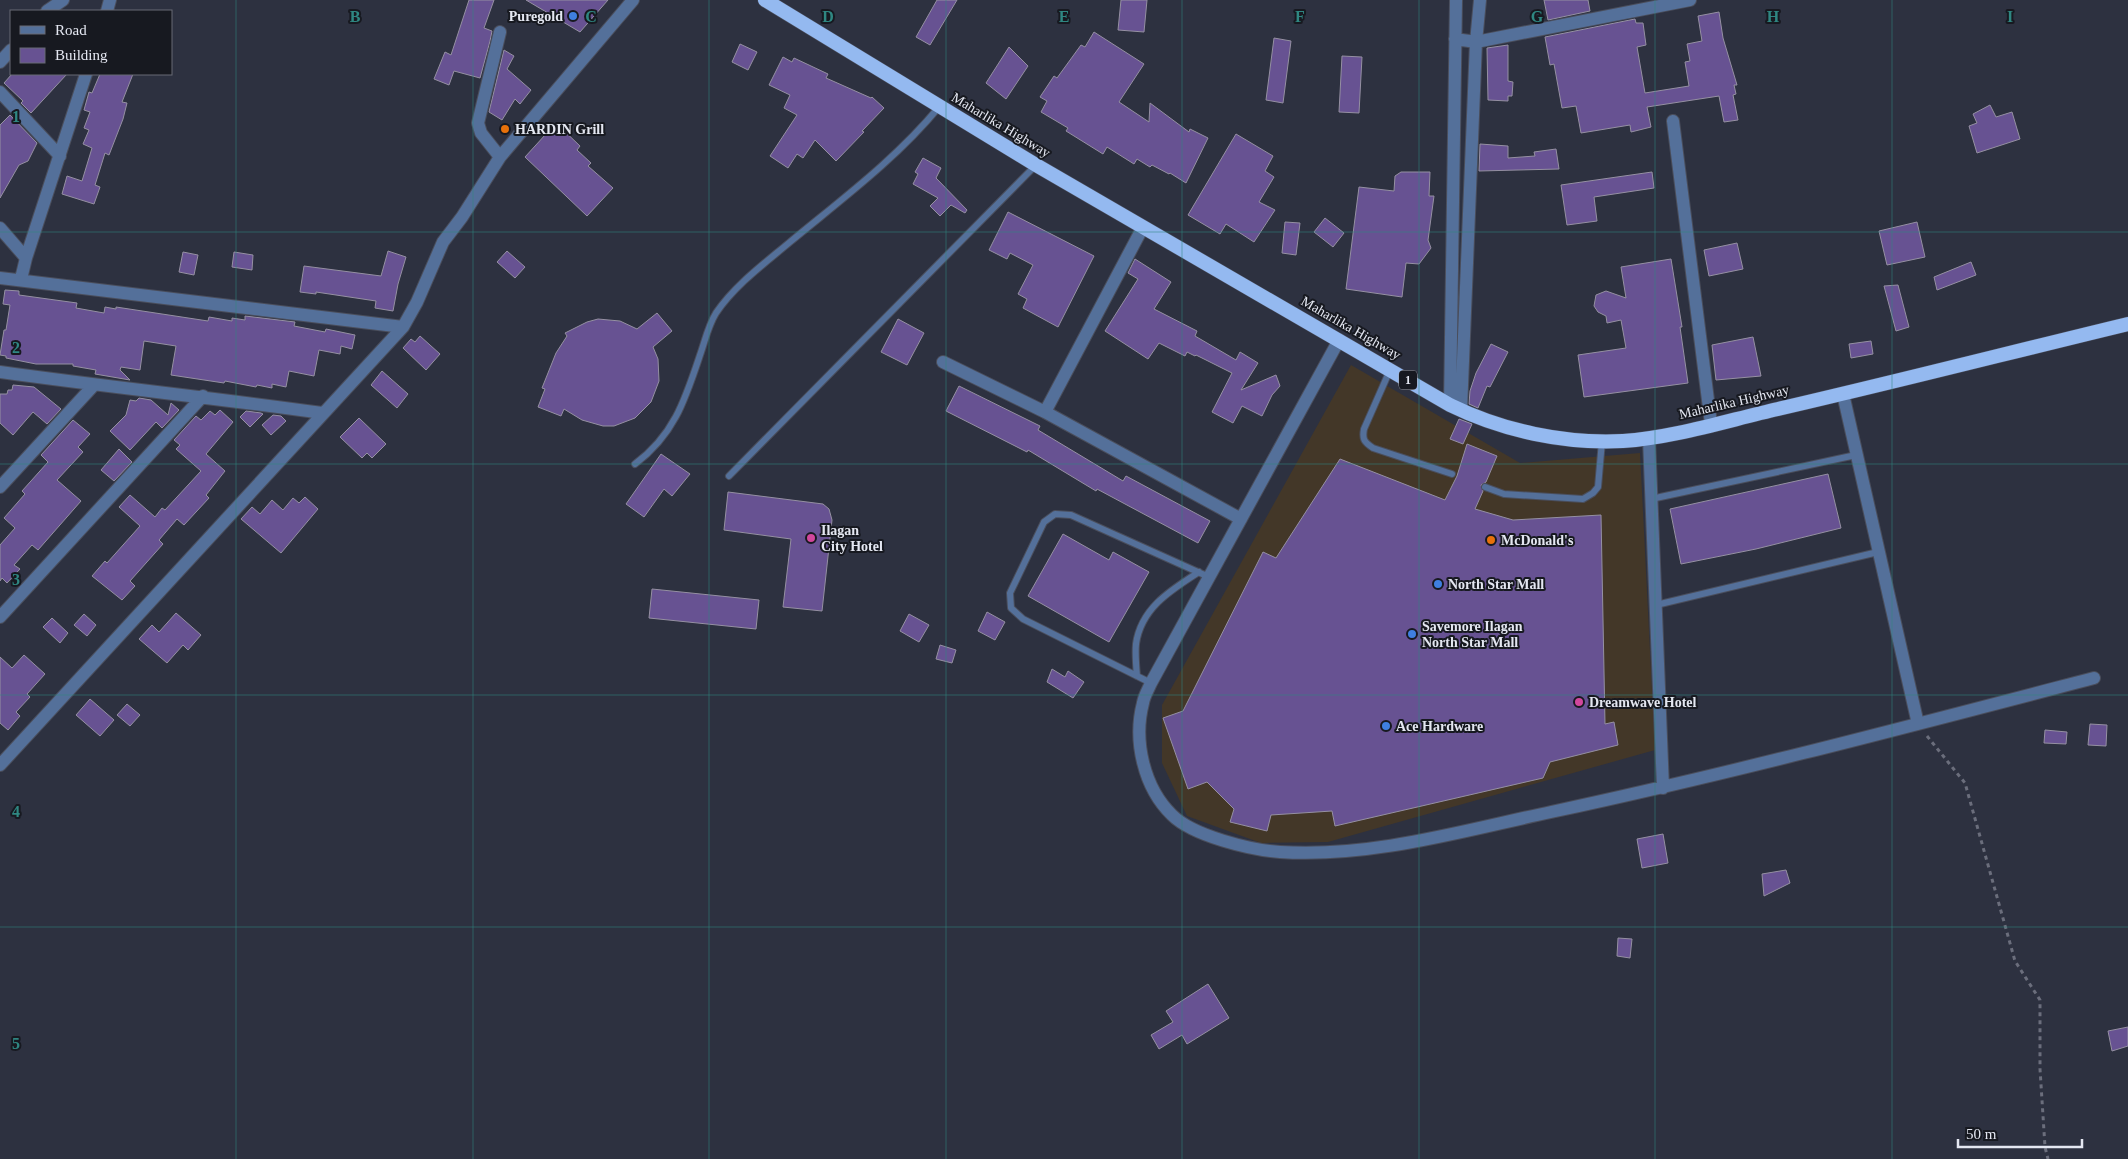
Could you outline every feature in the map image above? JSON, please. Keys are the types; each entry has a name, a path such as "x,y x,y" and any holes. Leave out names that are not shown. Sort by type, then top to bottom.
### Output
{"highway":[{"name":"Maharlika Highway","path":"765,0 1036,165 1456,408 1496,424 1550,437 1602,441 1648,439 1843,394 2128,324"}],"street":[{"path":"48,10 63,0"},
{"path":"1,764 403,327 417,302 443,242 462,217 500,157 633,0"},
{"path":"1456,0 1456,408"},
{"path":"1456,408 1476,42 1480,0"},
{"path":"1455,39 1476,42 1690,0"},
{"path":"500,32 478,123 481,133 500,157"},
{"path":"0,62 10,51"},
{"path":"21,280 26,258 86,75"},
{"path":"0,92 60,156"},
{"path":"1673,121 1711,424"},
{"path":"0,228 26,258"},
{"path":"1045,412 1143,228"},
{"path":"0,278 403,327"},
{"path":"1339,340 1241,518 1204,575 1143,703 1138,732 1148,780 1172,816 1189,828 1210,836 1279,852 1343,852 1402,844 1664,788 2094,678"},
{"path":"943,362 1045,412 1241,518"},
{"path":"0,372 94,385 203,396 322,413"},
{"path":"0,487 94,385"},
{"path":"1843,394 1918,724"},
{"path":"0,617 203,396"},
{"path":"1648,439 1664,788"}],"lane":[{"path":"635,464 658,445 670,430 686,399 709,327 717,312 745,280 882,167 916,134 939,107"},
{"path":"729,476 1036,165"},
{"path":"1390,370 1364,429 1362,436 1365,443 1373,448 1452,474"},
{"path":"1485,487 1504,494 1583,499 1593,493 1598,487 1602,441"},
{"path":"1651,499 1856,455"},
{"path":"1151,683 1023,619 1011,608 1010,593 1044,522 1055,514 1071,515 1204,575"},
{"path":"1655,605 1878,552"},
{"path":"1137,676 1136,645 1140,625 1155,604 1174,588 1204,575"}],"path":[{"path":"1918,724 1965,783 2015,961 2040,1000 2040,1069 2045,1146 2048,1159"}],"shaded area":[{"name":"North Star Mall","path":"1351,365 1520,463 1640,453 1655,750 1328,842 1261,843 1187,816 1162,763 1162,705"}],"building":[{"path":"469,0 494,0 484,28 492,31 490,41 480,78 454,71 449,85 434,79 445,52 451,55"},
{"name":"Puregold","path":"526,0 608,0 580,32"},
{"path":"937,0 957,0 930,45 916,37"},
{"path":"1121,0 1147,0 1144,32 1118,30"},
{"path":"1544,0 1588,0 1590,11 1548,20"},
{"path":"1719,12 1723,38 1737,85 1734,85 1736,94 1733,95 1738,120 1724,122 1719,96 1647,107 1651,127 1631,132 1630,125 1581,133 1576,106 1562,108 1554,64 1550,65 1545,37 1635,19 1636,23 1643,23 1646,45 1637,47 1645,93 1689,86 1685,62 1690,61 1687,44 1702,41 1698,16"},
{"path":"1094,32 1144,64 1119,102 1149,122 1150,103 1189,132 1190,129 1208,138 1186,183 1170,173 1152,165 1150,167 1137,159 1134,164 1107,147 1103,154 1066,131 1068,128 1041,112 1047,101 1040,97 1054,76 1057,78 1081,45 1085,47"},
{"path":"1274,38 1291,41 1283,103 1266,100"},
{"path":"740,44 757,52 748,70 732,62"},
{"path":"1508,45 1508,81 1513,82 1512,96 1508,96 1508,101 1488,100 1487,48"},
{"path":"1009,47 1028,66 1006,99 986,83"},
{"path":"504,50 514,56 507,69 531,90 520,104 515,99 502,120 489,112"},
{"path":"1342,56 1362,57 1359,113 1339,112"},
{"path":"783,57 792,62 794,58 828,74 826,78 872,97 884,108 836,161 815,140 803,158 797,154 788,168 770,156 797,115 784,108 790,95 769,85"},
{"path":"11,75 66,75 31,113 21,103 23,101 4,83"},
{"path":"100,75 133,75 122,102 127,103 123,119 109,155 105,153 95,185 100,187 94,204 62,194 67,176 82,181 92,148 83,144 89,130 84,128 90,112 84,110 89,92 92,93"},
{"path":"1990,105 1996,117 2012,112 2020,139 1977,153 1969,126 1977,123 1973,114"},
{"path":"10,115 37,143 28,161 19,165 0,198 0,125"},
{"path":"556,123 580,146 577,150 591,163 588,166 613,188 587,216 525,157"},
{"path":"1236,134 1273,156 1265,171 1274,177 1259,202 1275,210 1254,242 1226,224 1220,234 1188,215"},
{"path":"1480,144 1508,146 1508,158 1535,156 1534,152 1556,149 1559,169 1479,171"},
{"path":"923,158 941,168 936,178 967,210 965,213 951,205 940,216 930,206 938,198 913,184 918,174 915,172"},
{"path":"1401,172 1430,172 1429,196 1434,196 1428,240 1431,248 1419,264 1406,263 1402,297 1346,289 1359,187 1394,191 1395,176"},
{"path":"1652,172 1654,188 1594,197 1597,221 1567,225 1561,185"},
{"path":"1008,212 1094,256 1058,327 1023,308 1027,299 1018,294 1033,265 1010,253 1007,259 989,250"},
{"path":"1325,218 1344,233 1333,247 1314,232"},
{"path":"1285,222 1300,223 1296,255 1282,253"},
{"path":"1917,222 1925,257 1887,265 1879,231"},
{"path":"1737,243 1743,269 1709,276 1704,250"},
{"path":"388,251 406,257 393,311 375,308 376,301 316,292 316,294 300,292 304,266 381,276"},
{"path":"507,251 525,267 515,278 497,262"},
{"path":"183,252 198,255 194,275 179,272"},
{"path":"234,252 253,255 252,270 232,267"},
{"path":"1135,259 1171,282 1154,309 1197,331 1195,336 1236,360 1240,352 1258,363 1241,390 1276,375 1280,386 1272,395 1262,416 1242,406 1233,423 1212,412 1232,373 1196,355 1187,352 1185,356 1159,343 1148,359 1105,331 1138,279 1128,273"},
{"path":"1671,259 1682,327 1680,327 1688,383 1584,397 1578,355 1626,348 1621,320 1607,323 1606,316 1598,312 1594,306 1596,295 1606,291 1626,298 1621,267"},
{"path":"1971,262 1976,275 1937,290 1934,277"},
{"path":"1898,285 1909,327 1896,331 1884,286"},
{"path":"5,290 19,291 19,295 77,303 76,308 104,313 105,307 116,309 116,307 208,321 209,317 232,321 232,318 245,320 245,316 295,322 294,326 325,332 326,329 355,335 352,349 341,346 340,354 319,350 314,376 289,371 286,387 272,384 272,388 257,385 256,387 225,381 224,383 171,375 176,346 144,341 140,370 121,367 120,370 130,380 95,374 96,370 73,366 73,364 36,364 0,355 10,305 3,304"},
{"path":"657,313 672,331 653,347 658,359 659,381 651,402 635,418 614,426 603,426 582,420 564,409 561,416 538,407 545,389 542,388 556,353 567,336 565,333 587,322 598,319 620,321 637,329"},
{"path":"898,319 924,333 907,365 881,352"},
{"path":"420,336 440,354 426,370 403,348 411,339 415,342"},
{"path":"1753,337 1761,376 1716,380 1712,345"},
{"path":"1871,341 1873,354 1851,358 1849,344"},
{"path":"1491,344 1508,352 1490,387 1487,386 1478,408 1469,404 1470,391 1476,373"},
{"path":"382,371 408,394 397,408 371,385"},
{"path":"13,385 34,387 61,409 47,424 33,412 13,435 0,423 0,394 7,394 8,390 12,390"},
{"path":"959,386 1040,426 1038,430 1123,481 1126,476 1210,521 1198,543 1097,489 1096,491 1028,450 1027,452 946,411"},
{"path":"139,398 151,400 168,415 171,403 179,410 162,428 156,422 130,450 110,431 126,415 130,400 136,401"},
{"path":"220,410 233,422 206,454 225,471 206,495 209,498 184,525 177,519 159,540 163,544 130,581 135,586 122,600 92,576 105,561 107,563 140,526 119,507 130,495 155,517 162,508 165,510 201,471 176,449 180,445 174,440 196,416 201,420 210,411 215,415"},
{"path":"246,411 263,414 250,427 240,417"},
{"path":"273,415 281,416 286,421 271,435 262,425"},
{"path":"359,418 386,444 372,458 367,453 362,458 340,437"},
{"path":"1459,419 1472,424 1463,444 1450,439"},
{"path":"73,420 90,434 78,447 83,452 57,480 81,501 38,550 32,545 14,565 20,569 7,583 2,578 0,581 0,545 15,528 4,518 25,494 22,491 48,462 41,455"},
{"name":"North Star Mall","path":"1467,444 1497,456 1486,482 1481,485 1483,491 1475,509 1513,520 1601,515 1605,724 1614,722 1618,745 1550,762 1543,778 1335,826 1332,811 1271,815 1267,831 1230,822 1234,809 1207,782 1188,789 1163,718 1183,711 1263,552 1276,558 1340,459 1445,500 1457,476"},
{"path":"119,449 132,462 114,481 101,470"},
{"path":"661,454 690,474 672,496 664,489 644,517 626,504"},
{"path":"1828,474 1841,528 1756,549 1681,564 1670,509"},
{"path":"728,492 823,504 829,509 832,520 822,611 783,607 791,539 724,530"},
{"path":"305,497 318,509 281,553 241,519 252,507 260,514 272,500 283,510 293,498 299,503"},
{"path":"1063,534 1109,560 1113,552 1149,572 1109,642 1028,596"},
{"path":"652,589 759,600 756,629 649,618"},
{"path":"987,612 1005,622 995,640 978,631"},
{"path":"176,613 201,635 188,650 183,645 167,663 139,639 152,625 159,632"},
{"path":"84,614 96,625 87,636 74,625"},
{"path":"909,614 929,625 919,642 900,631"},
{"path":"52,618 68,633 60,643 43,627"},
{"path":"940,645 956,650 952,663 936,659"},
{"path":"24,655 45,674 27,694 30,697 16,712 20,716 8,730 0,723 0,657 12,668"},
{"path":"1052,669 1065,677 1068,671 1084,682 1073,698 1047,682"},
{"path":"90,699 114,720 100,736 76,715"},
{"path":"127,704 140,715 130,726 117,715"},
{"path":"2090,724 2107,725 2106,746 2088,745"},
{"path":"2045,730 2067,732 2066,744 2044,743"},
{"path":"1663,834 1668,863 1642,868 1637,839"},
{"path":"1786,870 1790,883 1764,896 1762,874"},
{"path":"1618,938 1632,939 1630,958 1617,956"},
{"path":"1208,984 1229,1018 1187,1044 1182,1035 1159,1049 1151,1035 1173,1022 1166,1011"},
{"path":"2128,1027 2128,1046 2112,1051 2108,1031"}],"place":[{"name":"Puregold","path":"573,16"},
{"name":"HARDIN Grill","path":"505,129"},
{"name":"Ilagan City Hotel","path":"811,538"},
{"name":"McDonald's","path":"1491,540"},
{"name":"North Star Mall","path":"1438,584"},
{"name":"Savemore Ilagan North Star Mall","path":"1412,634"},
{"name":"Dreamwave Hotel","path":"1579,702"},
{"name":"Ace Hardware","path":"1386,726"}]}
